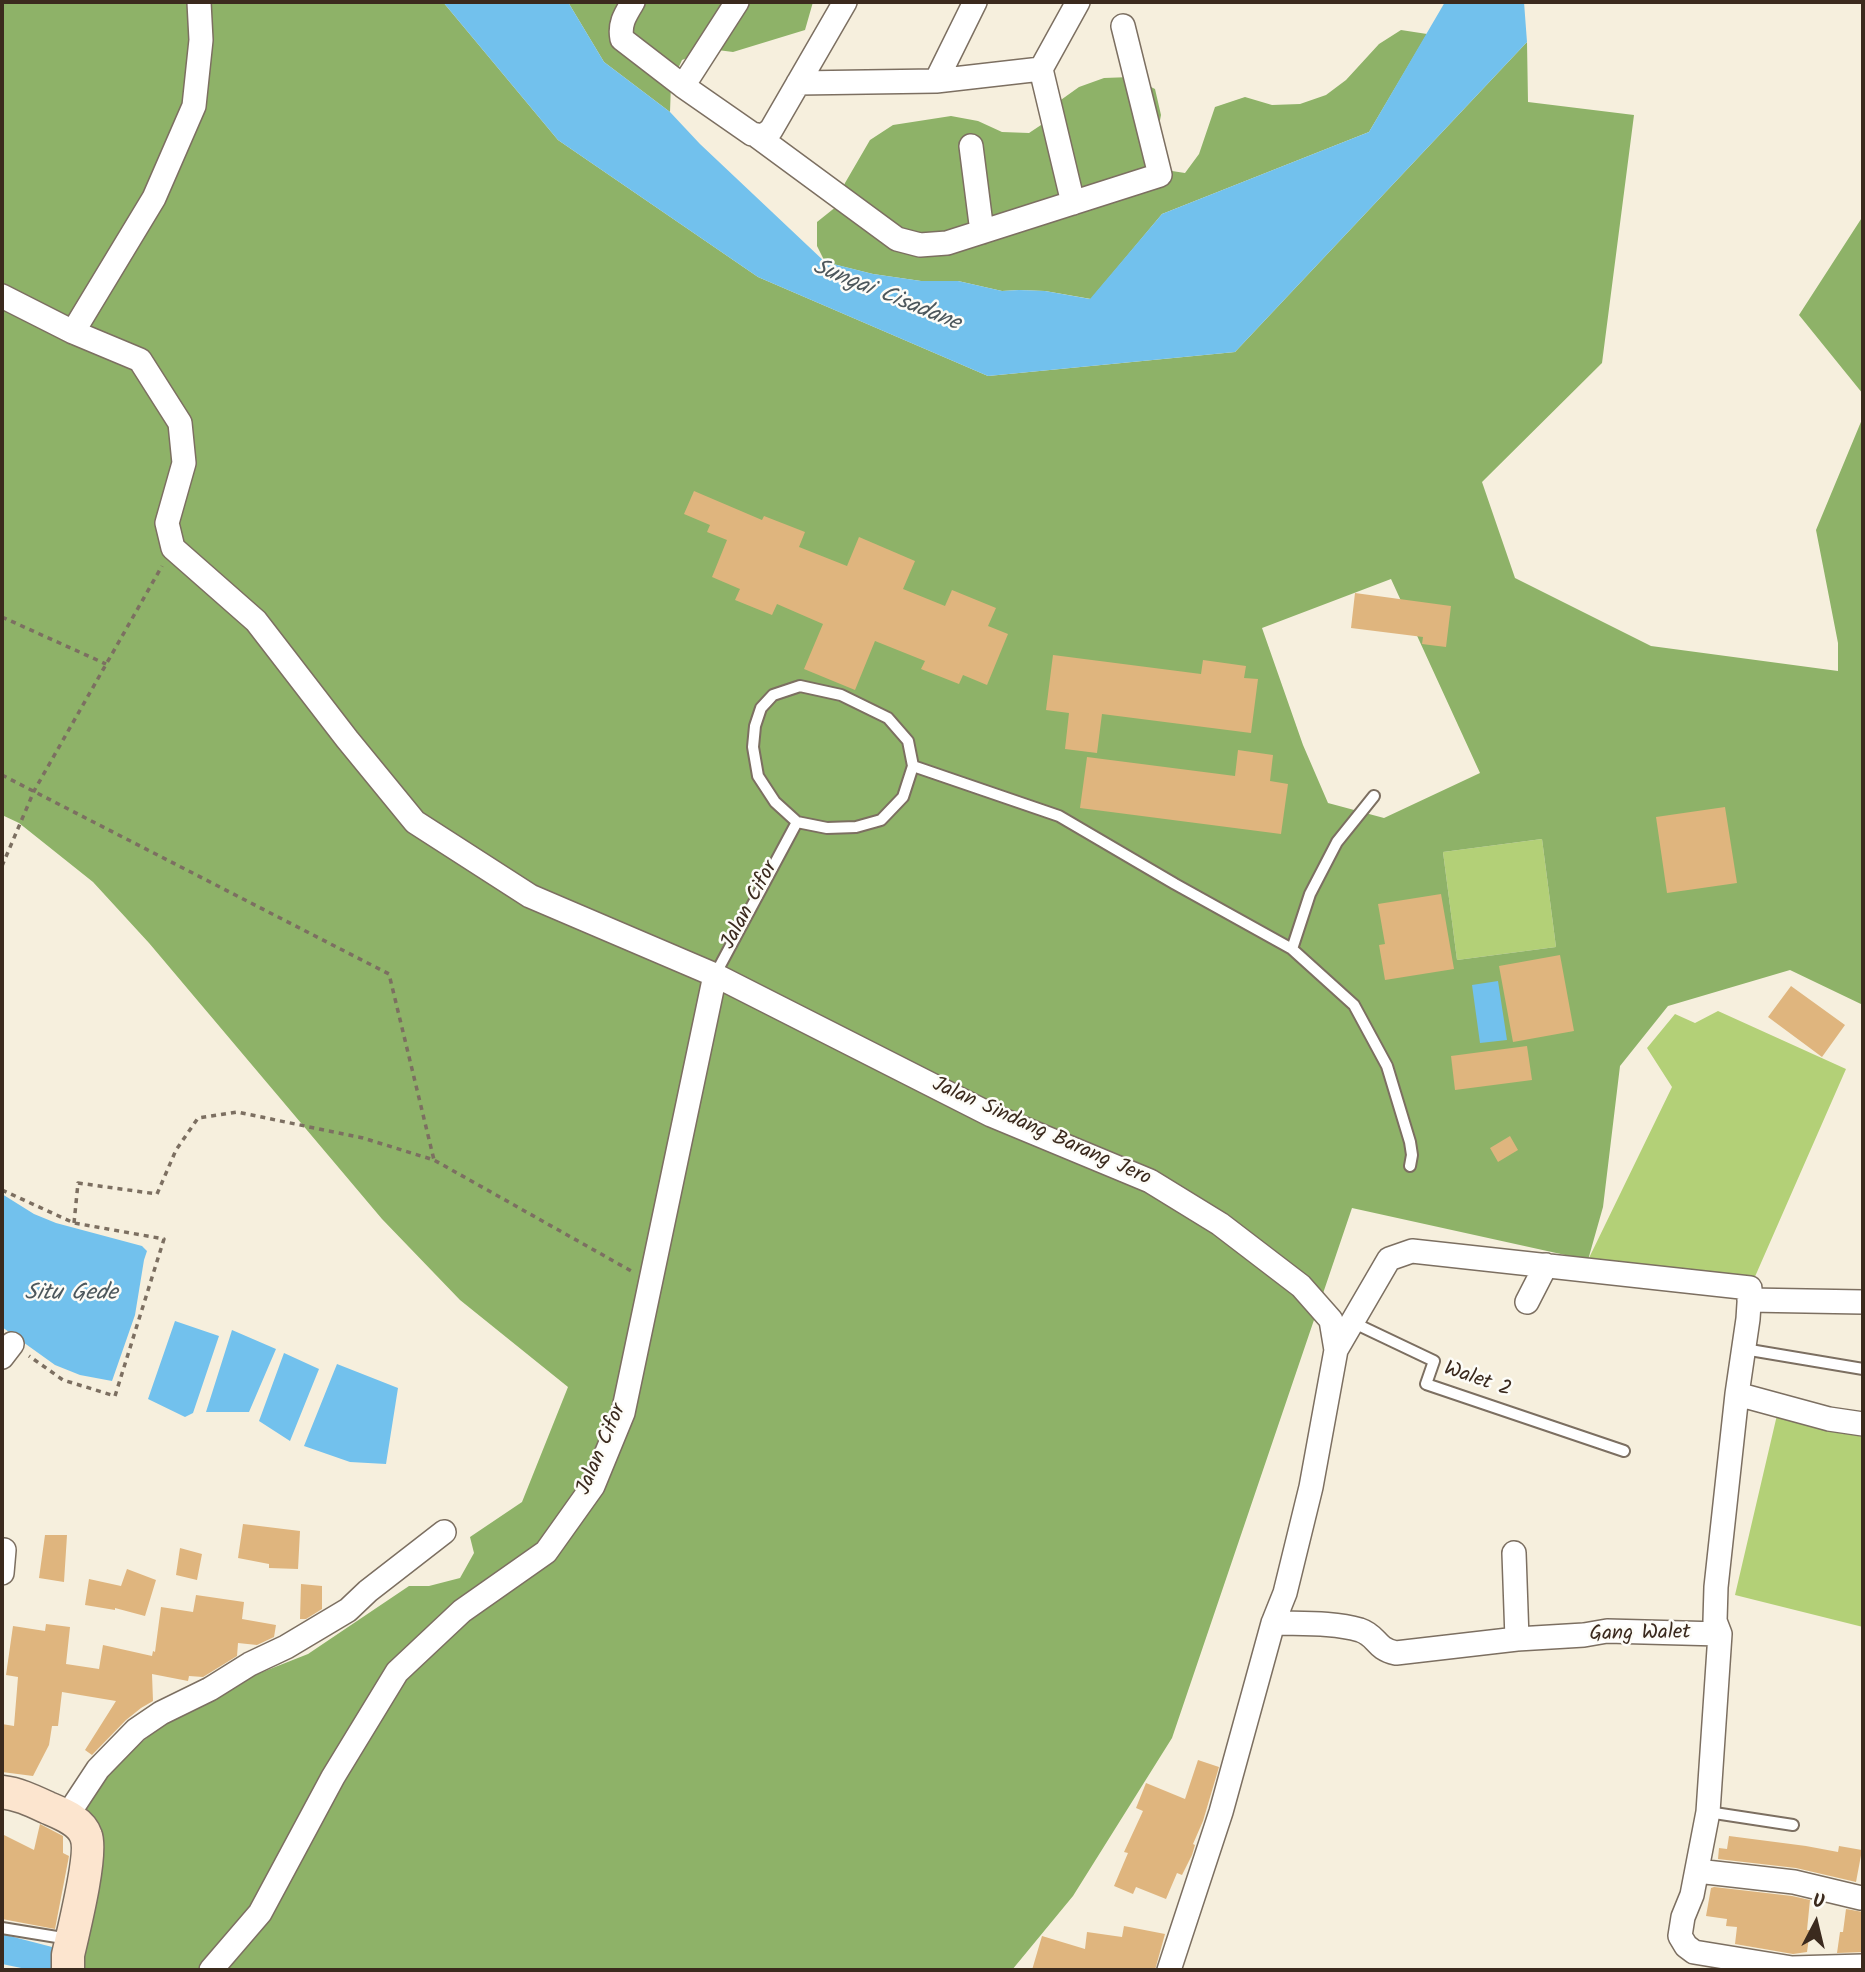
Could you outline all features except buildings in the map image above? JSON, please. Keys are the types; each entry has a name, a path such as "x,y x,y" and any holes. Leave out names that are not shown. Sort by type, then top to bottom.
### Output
{"street":[{"path":"73,332 154,198 194,106 201,40 200,2"},
{"path":"633,2 623,18 620,30 622,40 897,239 920,245 940,244 982,232 1160,175 1123,26"},
{"path":"683,86 737,2"},
{"path":"757,136 763,136 771,130 845,2"},
{"path":"936,81 975,2"},
{"path":"1073,203 1041,69 1078,2"},
{"path":"798,83 936,81 1041,69"},
{"path":"971,146 982,232"},
{"path":"2,296 73,332 140,360 180,423 184,463 167,523 173,548"},
{"name":"Jalan Sindang Barang Jero","path":"173,548 256,621 415,822 530,896 715,975 991,1115 1150,1181 1220,1224 1301,1286 1341,1335"},
{"name":"Jalan Cifor","path":"211,1970 260,1913 333,1777 397,1672 462,1611 546,1552 593,1486 623,1413 715,975"},
{"path":"1169,1970 1221,1812 1273,1623 1285,1592 1311,1487 1341,1335 1389,1259 1412,1251 1750,1288 1717,1587 1715,1621 1720,1634 1709,1812 1692,1895 1683,1917 1681,1936 1686,1946 1695,1952 1792,1968 1863,1966"},
{"path":"1527,1302 1546,1265"},
{"path":"1749,1300 1863,1302"},
{"path":"1737,1394 1829,1419 1863,1424"},
{"path":"67,1816 98,1769 136,1730 161,1713 210,1689 348,1610 368,1591 444,1532"},
{"path":"2,1550 2,1573"},
{"path":"1514,1553 1517,1639"},
{"name":"Gang Walet","path":"1273,1623 1336,1625 1362,1631 1373,1637 1385,1651 1396,1653 1607,1631 1720,1634"},
{"path":"2,1793 16,1794 67,1816 86,1836 88,1856 68,1955 68,1970"},
{"path":"1697,1871 1794,1882 1861,1898"}],"lane":[{"path":"800,686 841,695 888,718 908,741 913,766 902,797 881,820 856,827 827,828 797,822 775,802 758,776 753,747 755,726 761,708 773,695 800,686"},
{"path":"913,766 1059,816 1292,949 1354,1005 1388,1066 1410,1142 1410,1166"},
{"path":"1292,949 1310,894 1337,842 1374,796"},
{"name":"Jalan Cifor","path":"715,975 797,822"},
{"name":"Walet 2","path":"1341,1335 1434,1361 1426,1384 1624,1451"},
{"path":"1744,1349 1863,1369"},
{"path":"1709,1812 1794,1825"},
{"path":"2,1928 71,1939"}],"path":[{"path":"2,866 34,791 173,548"},
{"path":"2,617 106,664"},
{"path":"2,775 389,974 434,1160"},
{"path":"74,1223 78,1183 157,1194 176,1150 198,1118 237,1112 363,1138 434,1160 651,1281"},
{"path":"2,1190 74,1223 164,1239 114,1396 62,1380 7,1350"}],"green space":[{"path":"2,2 443,2 558,140 758,277 988,376 1235,352 1527,42 1528,102 1634,115 1602,363 1482,482 1515,578 1651,646 1838,671 1838,643 1816,530 1863,417 1863,1005 1790,970 1668,1006 1620,1066 1603,1207 1588,1260 1352,1208 1172,1738 1073,1896 1012,1970 77,1970 71,1811 120,1759 199,1697 308,1654 409,1586 429,1586 460,1578 474,1553 470,1537 522,1502 568,1387 460,1300 382,1219 149,943 93,882 19,823 2,815","holes":["1391,579 1480,773 1384,818 1328,803 1303,745 1262,628","1542,839 1556,947 1457,960 1443,852"]},
{"path":"568,2 813,2 805,30 733,52 710,49 682,60 671,84 670,112 604,62"},
{"path":"1401,30 1427,34 1369,132 1162,214 1091,299 1045,291 1002,291 958,281 921,281 873,274 825,262 817,246 817,222 837,206 845,183 870,140 893,125 951,116 978,121 1002,132 1029,133 1050,119 1058,102 1079,87 1104,78 1131,77 1155,89 1161,115 1156,141 1159,169 1185,173 1199,154 1215,107 1245,97 1272,105 1300,104 1326,95 1346,80 1379,44"},
{"path":"1863,216 1863,394 1799,315"},
{"path":"1542,839 1556,947 1457,960 1443,852"},
{"path":"1718,1011 1846,1069 1750,1288 1588,1260 1672,1087 1647,1048 1675,1014 1695,1023"},
{"path":"1777,1415 1863,1437 1863,1627 1735,1595"}],"water":[{"name":"Sungai Cisadane","path":"443,2 568,2 604,62 670,112 700,144 825,262 873,274 921,281 958,281 1002,291 1045,291 1090,299 1162,214 1369,132 1445,2 1524,2 1527,42 1235,352 988,376 758,277 558,140"},
{"path":"1498,981 1507,1040 1480,1043 1472,985"},
{"name":"Situ Gede","path":"2,1194 34,1214 56,1223 142,1246 147,1251 135,1315 112,1381 80,1375 55,1365 2,1327"},
{"path":"175,1321 219,1336 193,1413 185,1417 148,1399"},
{"path":"232,1330 276,1349 249,1412 206,1412"},
{"path":"284,1353 319,1369 290,1441 259,1421"},
{"path":"337,1364 398,1388 386,1464 350,1462 304,1446"},
{"path":"2,1934 56,1948 56,1970 31,1970 2,1964"}]}
